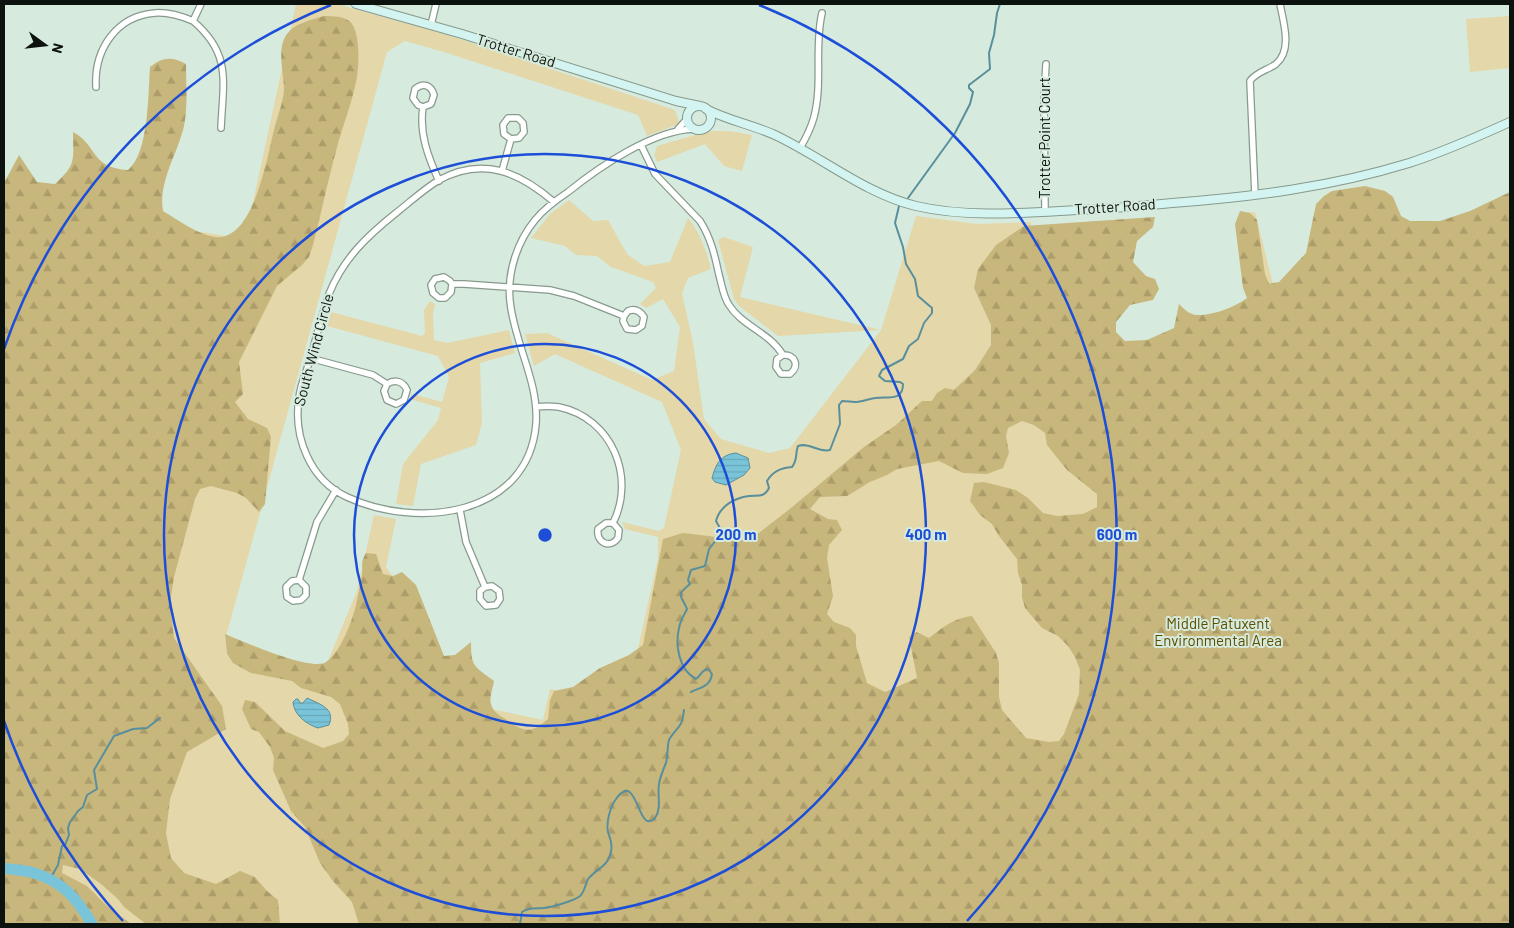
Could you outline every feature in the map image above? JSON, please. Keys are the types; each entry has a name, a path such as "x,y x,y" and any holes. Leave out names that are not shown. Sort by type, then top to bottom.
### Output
{"street":[{"path":"193,21 201,4"},
{"name":"Trotter Road","path":"356,4 431,25 676,101 703,107 729,119 774,135 870,188 901,202 915,206 966,213 1093,210 1255,195 1312,187 1376,172 1432,155 1510,122"},
{"path":"431,25 436,4"},
{"path":"1255,195 1250,81 1256,75 1276,64 1283,55 1285,40 1280,4"},
{"path":"96,87 96,67 102,49 112,33 137,17 155,12 175,15 193,21 209,36 215,45 223,66 221,128"},
{"path":"800,148 811,128 816,106 818,30 822,13"},
{"name":"Trotter Point Court","path":"1045,212 1044,99 1046,64"},
{"path":"676,101 684,109 689,125 694,129 702,129 720,120 729,119"},
{"path":"422,107 421,126 424,144 439,180"},
{"path":"687,118 691,109 703,107 710,115 708,126"},
{"name":"South Wind Circle","path":"674,132 681,127 687,118"},
{"name":"South Wind Circle","path":"554,202 516,175 486,169 461,172 439,180 373,232 345,264 328,294 299,396 298,428 300,440 310,462 325,482 356,501 392,511 418,514 460,510 495,495 516,474 526,459 534,437 536,406 512,313 510,288 513,264 521,242 535,220 554,202 599,168 641,145 674,132 694,129"},
{"path":"502,171 511,139"},
{"path":"641,145 655,174 700,221 705,230 713,248 724,295 731,308 774,343 783,355"},
{"path":"452,284 550,290 568,294 624,316"},
{"path":"310,358 373,375 387,384"},
{"path":"395,381 404,384 407,390 404,400 396,404 387,400 384,391 387,384 395,381"},
{"path":"536,406 559,407 582,415 592,422 609,441 616,453 622,475 622,498 613,523"},
{"path":"299,580 317,522 336,490"},
{"path":"460,510 466,542 485,586"}],"green space":[{"name":"Middle Patuxent Environmental Area","path":"296,4 337,4 448,35 675,110 679,122 676,125 647,136 638,115 444,52 405,41 387,52 225,640 323,673 357,591 374,515 396,519 386,567 420,616 413,692 543,720 550,689 613,703 630,685 658,558 658,537 625,529 622,522 659,531 664,528 681,450 662,402 555,354 534,366 525,334 547,333 652,380 674,371 680,327 663,299 646,308 640,304 656,288 653,282 611,267 597,256 576,255 565,246 531,238 550,214 569,200 593,221 608,220 627,254 644,266 670,262 688,218 702,242 711,269 688,278 682,293 693,343 704,419 721,439 769,453 790,448 881,330 916,216 977,224 1031,222 1040,344 1122,357 1262,300 1240,213 1255,212 1276,296 1510,924 4,924 4,201 245,239"},
{"path":"324,16 347,19 355,29 358,42 357,77 335,153 309,257 277,286 239,362 243,394 235,402 248,419 267,428 271,437 265,504 259,512 246,498 237,493 211,486 200,489 195,499 174,577 170,603 174,638 222,706 226,729 187,752 170,799 166,833 171,858 184,873 216,884 240,871 255,877 278,900 280,924 146,924 124,907 101,884 80,869 63,865 62,873 87,886 106,905 131,924 4,924 4,183 19,155 37,182 55,184 67,171 72,161 73,132 87,143 100,161 116,168 128,170 135,162 144,137 150,67 159,61 172,59 186,64 187,95 184,126 163,189 163,211 191,228 207,235 221,237 233,232 243,222 251,209 263,175 284,90 281,54 284,40 294,27"},
{"path":"1510,16 1510,68 1470,72 1466,19"},
{"path":"709,131 730,131 752,135 742,171 724,166 705,144 657,162 654,155 657,146"},
{"name":"Middle Patuxent Environmental Area","path":"1365,186 1385,191 1393,197 1401,216 1410,221 1440,221 1470,211 1510,192 1510,924 359,924 352,902 320,863 305,827 291,811 273,770 274,758 270,747 259,732 251,729 242,709 245,700 255,702 285,731 323,748 343,741 349,734 348,724 340,704 331,697 301,688 292,681 251,673 233,663 227,653 225,634 292,659 318,664 326,662 341,644 352,619 362,575 364,556 366,553 376,554 383,574 393,576 402,572 416,585 444,656 455,655 471,642 472,657 475,665 494,681 491,702 494,711 521,729 530,730 536,728 548,719 550,700 554,691 573,687 600,668 629,655 643,645 663,539 683,533 742,540 751,539 864,447 896,425 922,401 932,401 937,393 945,388 954,390 975,370 991,345 991,325 974,288 978,269 996,245 1024,226 1155,217 1153,227 1137,241 1133,262 1146,276 1155,279 1159,289 1153,300 1130,305 1116,322 1116,332 1125,341 1147,340 1174,328 1179,304 1191,314 1202,315 1223,310 1247,298 1243,288 1235,224 1240,211 1250,213 1257,220 1265,274 1269,284 1279,282 1306,253 1316,204 1332,191","holes":["1022,421 1034,425 1045,433 1047,445 1067,470 1097,494 1097,507 1083,514 1057,516 1043,513 1028,498 1016,490 984,482 974,483 970,501 980,515 992,524 1017,559 1025,608 1042,628 1058,636 1068,646 1080,670 1079,694 1064,734 1059,741 1049,742 1026,738 1002,710 999,697 999,663 996,653 972,616 954,621 929,638 917,632 909,637 917,678 885,692 867,683 856,646 856,635 850,628 834,622 827,614 833,596 827,558 829,545 842,530 837,520 828,519 810,509 820,497 847,496 897,469 939,461 963,473 987,474 1003,468 1009,453 1006,436 1008,428"]},
{"path":"724,237 753,247 740,297 881,330 778,336 739,306 734,299 718,240"},
{"path":"430,301 435,304 433,314 434,340 447,343 509,330 515,353 480,363 482,423 476,445 421,464 413,506 396,504 403,464 438,420 441,408 410,399 412,394 442,402 449,377 438,356 327,326 331,312 422,336 425,333 424,310"}],"water":[{"path":"736,453 748,458 750,468 744,475 726,485 715,482 712,478 715,468 722,458"},
{"path":"307,698 325,707 330,714 329,725 318,728 309,724 298,715 293,702 298,699 300,703 303,703"}],"waterway":[{"path":"908,198 955,133 970,104 973,92 969,85 990,69 989,53 1000,4"},
{"path":"691,692 707,684 712,674 708,669 702,672 696,679 690,675 682,664 678,650 678,635 680,623 687,609 681,594 690,584 688,580 691,570 705,566 709,549 721,530 716,521 721,511 728,504 738,499 765,493 769,488 767,481 775,472 792,467 796,459 798,446 806,445 826,451 830,450 840,424 839,405 842,401 857,402 875,398 894,397 900,394 902,390 903,384 900,382 885,381 879,376 882,370 903,359 909,346 918,339 924,323 932,313 932,308 918,296 915,279 906,264 903,247 895,223 899,206"},
{"path":"520,924 522,912 525,910 557,905 573,900 582,894 588,879 605,864 610,856 612,846 608,832 609,815 614,802 623,792 629,792 633,796 644,819 649,821 655,818 659,801 659,781 666,763 669,740 681,723 684,710"},
{"path":"50,879 58,865 62,846 65,845 69,835 68,828 70,822 83,807 87,795 97,789 94,770 114,736 133,729 147,728 160,718"},
{"path":"4,868 31,872 60,885 74,898 92,924"}]}
